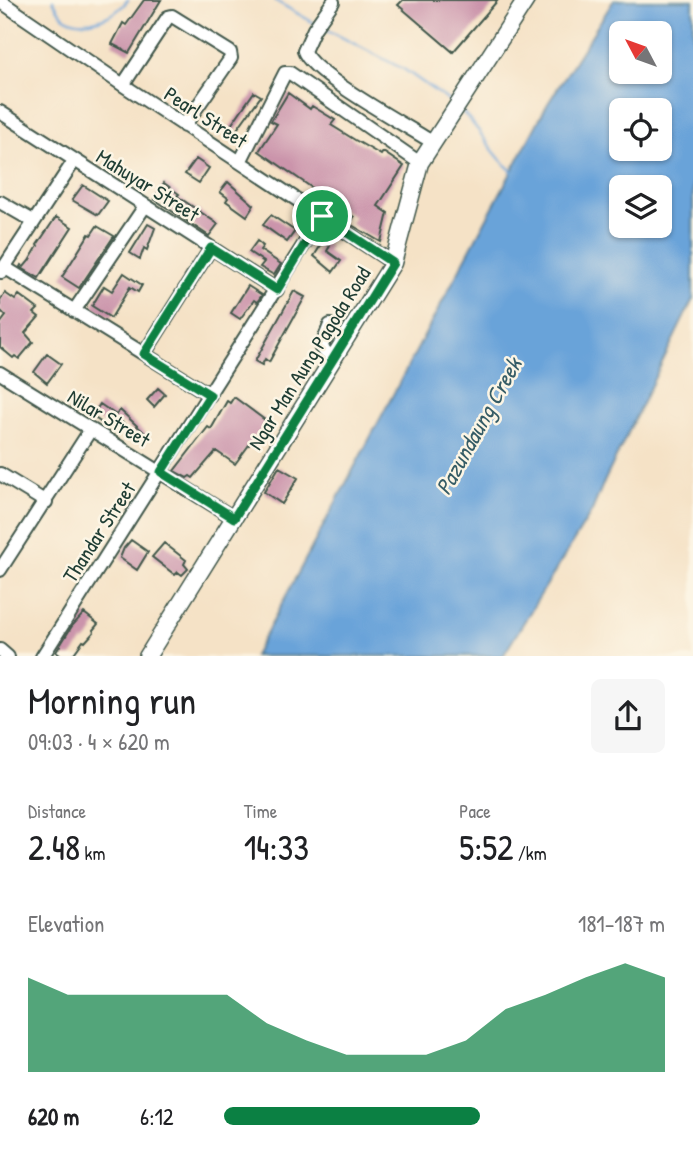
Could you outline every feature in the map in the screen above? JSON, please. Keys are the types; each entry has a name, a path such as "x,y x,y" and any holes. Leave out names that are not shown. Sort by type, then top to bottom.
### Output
{"main road":[{"name":"Ngar Man Aung Pagoda Road","path":"147,656 393,263 420,163 526,0"}],"street":[{"name":"Pearl Street","path":"0,1 122,85 393,263"},
{"path":"333,2 314,29 304,51 306,58 315,67 432,142"},
{"path":"122,85 168,17 172,16 230,52 231,58 184,126"},
{"path":"240,163 285,73 290,73 420,163"},
{"name":"Mahuyar Street","path":"0,112 277,290"},
{"path":"74,161 2,270 210,395"},
{"path":"0,202 33,221"},
{"path":"74,311 145,206"},
{"name":"Thandar Street","path":"42,656 322,216"},
{"path":"144,354 211,248"},
{"path":"330,324 321,348 334,358"},
{"name":"Nilar Street","path":"0,373 234,518"},
{"path":"0,570 92,429"},
{"path":"0,474 46,502"},
{"path":"0,650 8,656"}],"water":[{"name":"Pazundaung Creek","path":"614,0 693,0 693,299 592,511 503,656 254,656 547,105"}],"building":[{"path":"144,0 161,0 129,53 112,44 123,23 126,25"},
{"path":"403,0 498,0 453,52 398,5"},
{"path":"254,92 261,96 235,132 229,128"},
{"path":"288,93 310,109 312,106 335,120 331,125 404,166 378,206 388,213 381,242 350,224 354,217 259,151 277,124 271,121"},
{"path":"196,159 209,168 199,183 185,174"},
{"path":"228,182 254,205 247,216 226,201 228,198 220,192"},
{"path":"164,183 179,194 177,196 218,224 209,236 154,199"},
{"path":"83,185 108,201 98,215 72,200"},
{"path":"271,215 295,231 287,242 263,225"},
{"path":"56,217 72,227 39,278 20,267 24,267 29,261"},
{"path":"148,224 155,228 147,250 144,248 140,259 130,253"},
{"path":"97,226 114,236 79,288 62,277"},
{"path":"257,241 263,246 260,250 281,264 274,275 260,267 264,262 249,252"},
{"path":"323,242 330,246 327,251 341,261 333,272 314,256"},
{"path":"124,273 142,285 138,292 130,287 111,318 92,306 104,286 112,291"},
{"path":"248,286 262,295 257,302 254,300 240,319 231,313"},
{"path":"294,291 305,297 269,362 265,359 262,365 255,361"},
{"path":"5,293 15,300 19,295 38,309 34,313 39,317 25,333 33,342 19,359 15,356 13,358 0,347 0,324 6,316 0,310 0,301"},
{"path":"47,354 61,364 47,383 34,372"},
{"path":"158,388 165,394 154,407 147,400"},
{"path":"234,397 269,423 261,436 257,434 235,464 216,451 193,478 174,471 208,427 211,429 227,401 230,403"},
{"path":"100,404 116,415 120,410 147,435 143,439 120,421 115,428 109,422 106,426 92,416"},
{"path":"279,467 298,478 282,504 264,492"},
{"path":"131,540 148,552 137,570 120,558"},
{"path":"164,543 186,560 184,564 188,569 182,575 178,572 175,575 152,557"},
{"path":"84,613 98,624 94,632 72,656 61,656 56,652 72,626"}],"waterway":[{"path":"53,0 64,17 82,22 100,20 116,12 128,0"},
{"path":"274,0 314,23"},
{"path":"320,26 405,70 452,103"},
{"path":"460,110 512,171"}],"route":[{"path":"322,216 393,263 234,518 161,472 210,395 144,354 211,248 277,290 322,216"}]}
